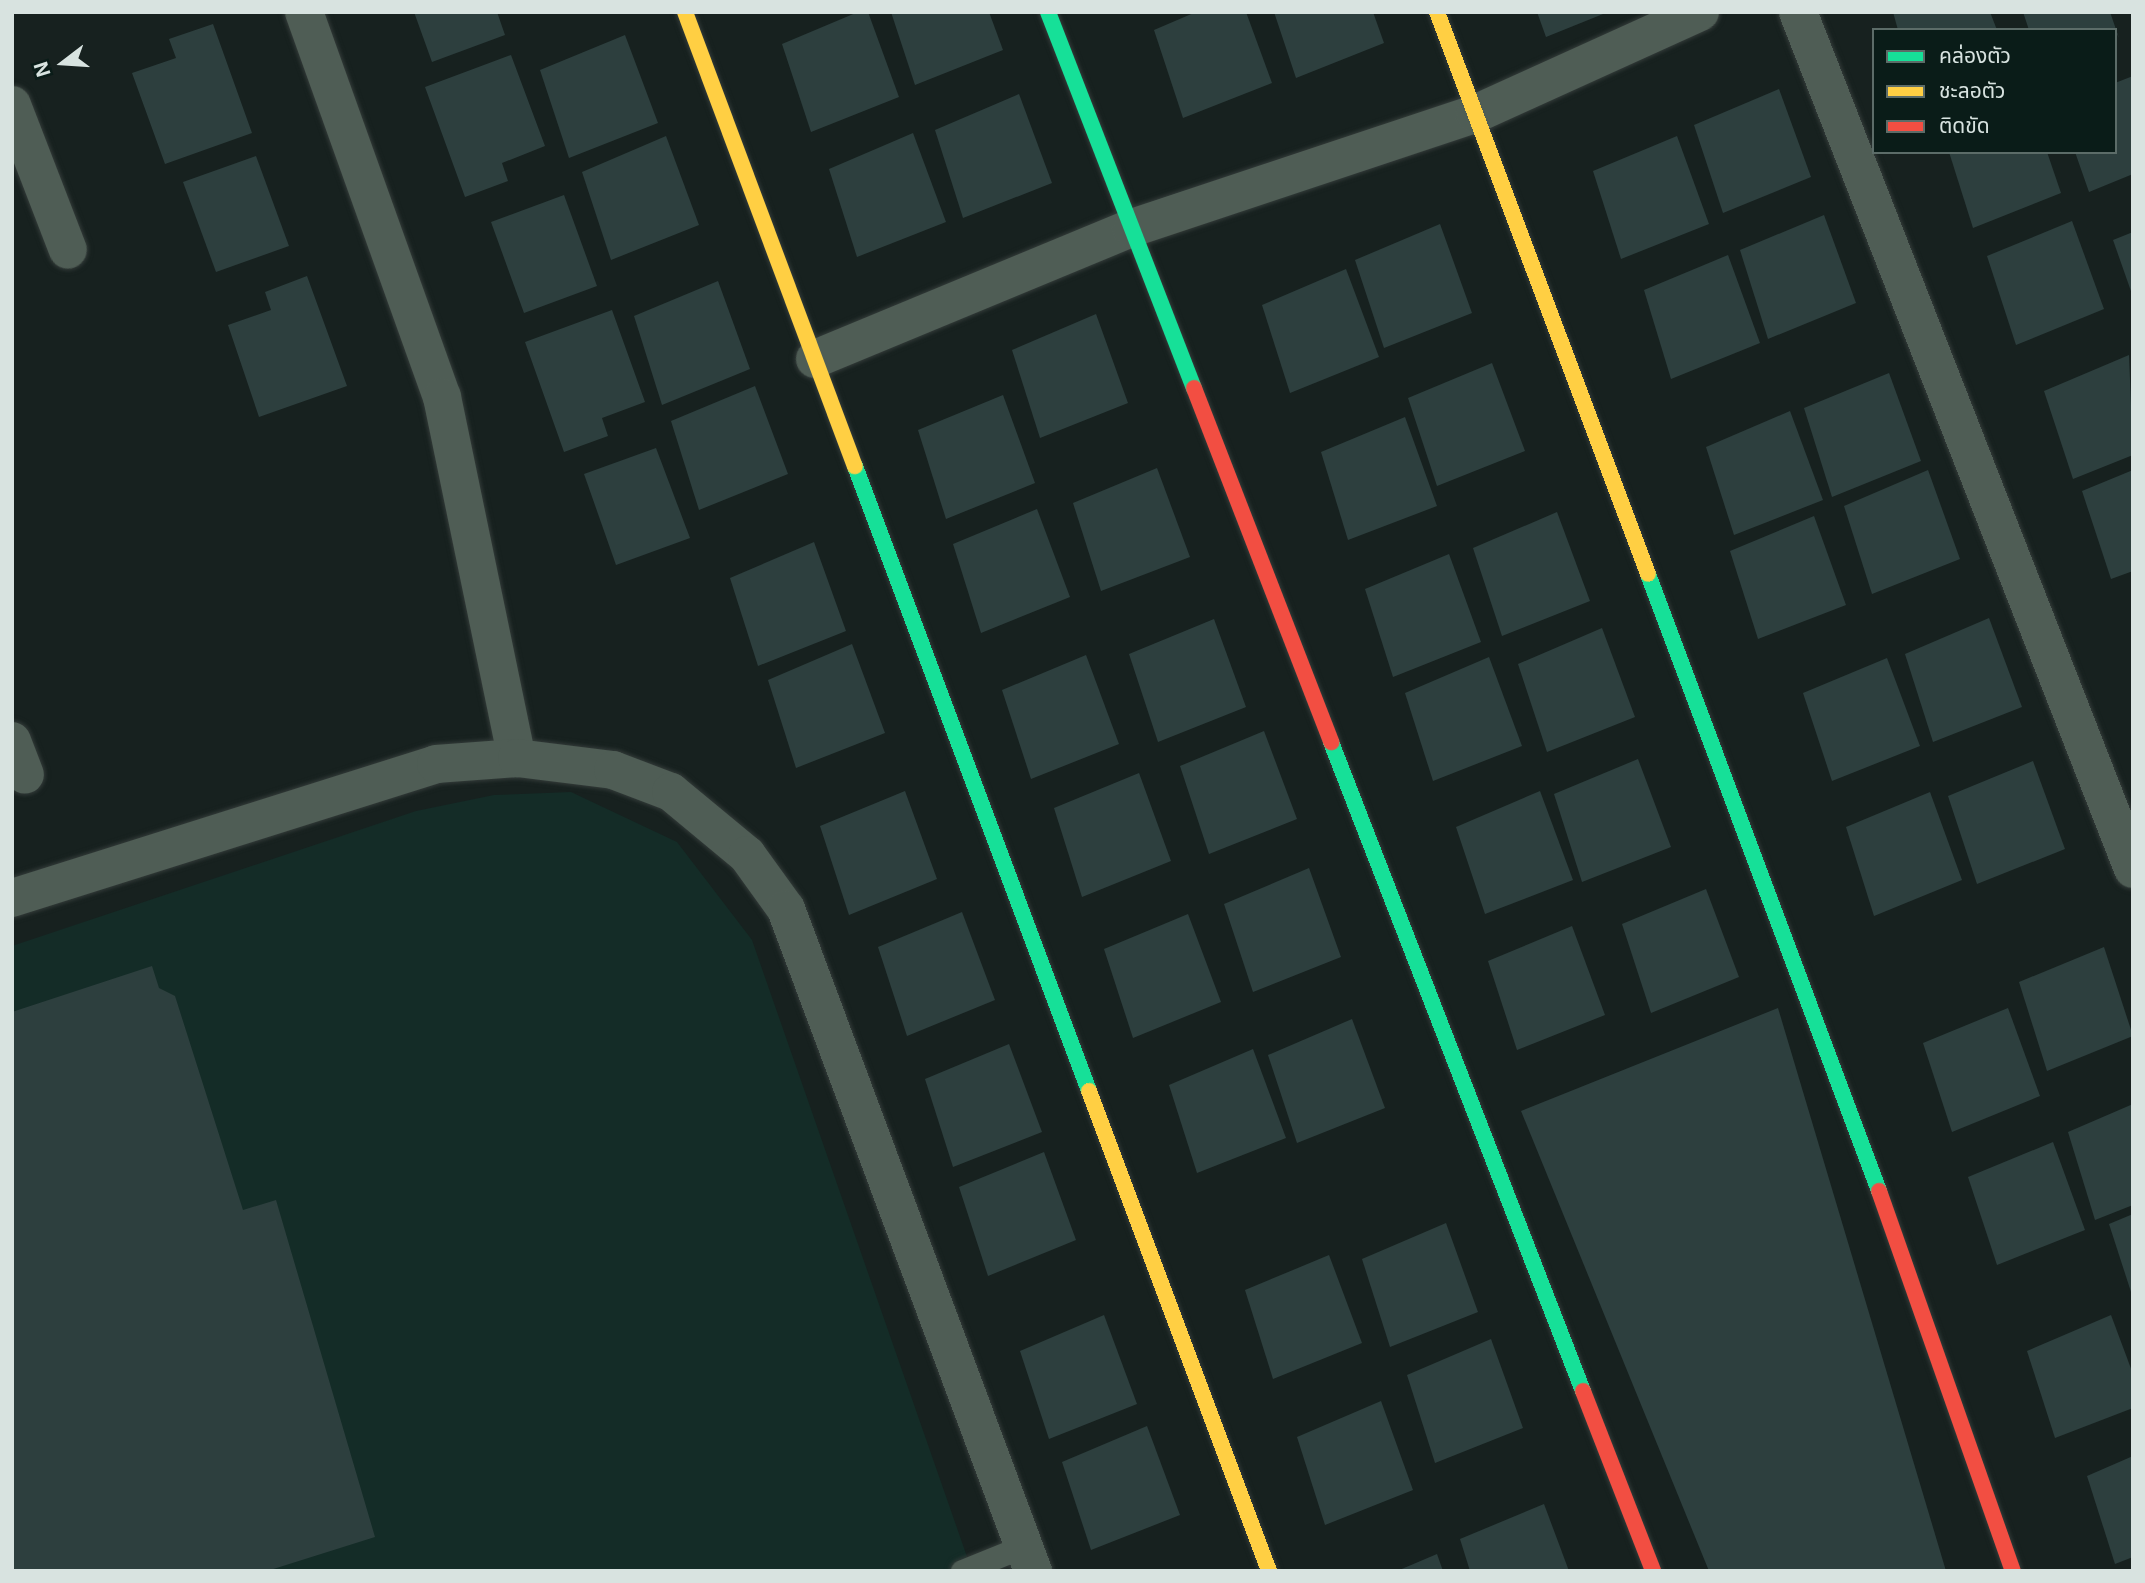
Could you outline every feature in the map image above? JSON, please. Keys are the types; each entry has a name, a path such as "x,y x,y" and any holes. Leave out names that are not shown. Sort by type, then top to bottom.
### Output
{"street":[{"path":"304,12 442,397 517,758"},
{"path":"685,12 1269,1571"},
{"path":"1048,12 1653,1571"},
{"path":"1437,12 1878,1187 2013,1571"},
{"path":"815,359 1132,228 1475,114 1700,12"},
{"path":"1798,12 2133,869"},
{"path":"12,105 68,250"},
{"path":"12,898 436,765 517,758 613,770 671,792 747,855 786,909 1029,1558"}],"lane":[{"path":"962,1571 1029,1558"}],"shaded area":[{"path":"571,792 677,842 752,940 972,1571 12,1571 12,946 416,811 494,795"}],"building":[{"path":"414,12 497,12 505,35 432,62"},
{"path":"858,12 868,12 899,97 811,132 782,44"},
{"path":"891,12 989,12 1003,50 915,85"},
{"path":"1196,12 1246,12 1272,83 1183,118 1154,30"},
{"path":"1274,12 1373,12 1384,43 1296,78"},
{"path":"1537,12 1608,12 1546,37"},
{"path":"1893,12 1990,12 1996,28 1897,28"},
{"path":"2023,12 2110,12 2116,28 2028,28"},
{"path":"213,24 252,133 165,164 132,73 176,58 169,39"},
{"path":"625,35 658,123 569,158 540,70"},
{"path":"511,55 545,146 502,163 508,181 465,197 425,87"},
{"path":"2133,76 2133,174 2089,192 2076,154 2117,154 2117,82"},
{"path":"1779,89 1811,177 1723,213 1694,125"},
{"path":"1019,94 1052,183 963,218 935,130"},
{"path":"913,133 946,222 857,257 829,169"},
{"path":"666,136 699,225 611,260 582,172"},
{"path":"1677,136 1709,224 1621,259 1593,171"},
{"path":"1950,154 2048,154 2061,193 1973,228"},
{"path":"256,156 289,246 216,272 183,182"},
{"path":"564,195 597,286 524,313 491,222"},
{"path":"1824,215 1856,303 1768,339 1740,250"},
{"path":"2072,221 2104,309 2016,345 1987,256"},
{"path":"1440,224 1472,313 1384,348 1355,260"},
{"path":"2133,232 2133,294 2132,294 2113,240"},
{"path":"1728,255 1760,343 1671,379 1644,290"},
{"path":"1346,269 1379,357 1290,393 1262,305"},
{"path":"307,276 347,386 259,417 228,325 271,310 265,292"},
{"path":"718,281 750,369 662,405 634,316"},
{"path":"612,310 645,402 602,418 608,436 564,452 525,342"},
{"path":"1096,314 1128,403 1040,438 1012,350"},
{"path":"2129,355 2133,455 2073,479 2044,391"},
{"path":"1492,363 1525,451 1437,486 1408,398"},
{"path":"1889,373 1921,461 1832,497 1804,408"},
{"path":"755,386 788,474 699,510 671,421"},
{"path":"1003,395 1035,483 946,519 918,430"},
{"path":"1790,411 1823,500 1734,535 1706,447"},
{"path":"1405,417 1437,506 1348,540 1321,452"},
{"path":"656,448 690,538 616,565 584,474"},
{"path":"1157,468 1190,557 1101,591 1073,503"},
{"path":"1928,470 1960,559 1872,594 1844,506"},
{"path":"2133,470 2133,571 2111,579 2082,491"},
{"path":"1037,509 1070,597 981,633 953,544"},
{"path":"1557,512 1590,601 1502,636 1473,548"},
{"path":"1814,516 1846,605 1758,639 1730,551"},
{"path":"814,542 846,631 758,666 730,578"},
{"path":"1449,554 1481,642 1393,677 1365,589"},
{"path":"1989,618 2022,707 1933,742 1905,654"},
{"path":"1214,619 1246,707 1158,742 1129,654"},
{"path":"1602,628 1635,717 1547,752 1518,664"},
{"path":"852,644 885,733 796,768 768,680"},
{"path":"1086,655 1119,744 1031,779 1002,690"},
{"path":"1489,657 1522,746 1433,781 1405,693"},
{"path":"1887,658 1920,746 1832,781 1803,693"},
{"path":"1264,731 1297,819 1209,854 1180,766"},
{"path":"1638,759 1671,847 1582,882 1554,794"},
{"path":"2033,761 2065,849 1977,884 1948,796"},
{"path":"1139,773 1171,861 1082,897 1054,808"},
{"path":"905,791 937,879 849,915 820,826"},
{"path":"1540,791 1573,880 1485,914 1456,827"},
{"path":"1930,792 1962,880 1874,916 1846,827"},
{"path":"1309,868 1341,957 1253,992 1224,904"},
{"path":"1706,889 1739,977 1651,1013 1622,924"},
{"path":"962,912 995,1000 907,1036 878,947"},
{"path":"1188,914 1221,1002 1133,1038 1104,949"},
{"path":"1572,926 1605,1015 1517,1050 1488,961"},
{"path":"2104,947 2133,1036 2047,1071 2019,982"},
{"path":"152,966 159,988 175,996 243,1210 276,1200 375,1537 267,1571 12,1571 12,1012"},
{"path":"1778,1008 1946,1571 1709,1571 1521,1111"},
{"path":"2008,1008 2040,1096 1952,1132 1923,1043"},
{"path":"1352,1019 1385,1108 1297,1143 1268,1055"},
{"path":"1009,1044 1042,1132 953,1167 925,1079"},
{"path":"1253,1049 1286,1138 1197,1173 1169,1085"},
{"path":"2133,1104 2133,1205 2095,1220 2068,1132"},
{"path":"2053,1142 2085,1230 1997,1265 1968,1177"},
{"path":"1044,1152 1076,1240 988,1276 959,1187"},
{"path":"2133,1214 2133,1295 2132,1295 2109,1224"},
{"path":"1446,1223 1478,1312 1390,1347 1362,1259"},
{"path":"1329,1255 1362,1343 1273,1379 1245,1290"},
{"path":"1104,1315 1137,1404 1049,1439 1020,1351"},
{"path":"2111,1315 2133,1374 2133,1408 2055,1438 2027,1351"},
{"path":"1491,1339 1523,1428 1435,1463 1407,1375"},
{"path":"1381,1401 1413,1490 1325,1525 1297,1437"},
{"path":"1147,1426 1180,1515 1091,1550 1062,1462"},
{"path":"2133,1456 2133,1557 2115,1564 2087,1476"},
{"path":"1544,1504 1569,1571 1470,1571 1460,1539"},
{"path":"1437,1554 1443,1571 1397,1571"}],"traffic: fast":[{"path":"1048,12 1194,388"},
{"path":"855,466 1089,1091"},
{"path":"1648,574 1879,1191"},
{"path":"1331,742 1583,1391"}],"traffic: slow":[{"path":"685,12 855,466"},
{"path":"1437,12 1648,574"},
{"path":"1089,1091 1269,1571"}],"traffic: jam":[{"path":"1194,388 1331,742"},
{"path":"1879,1191 2013,1571"},
{"path":"1583,1391 1653,1571"}]}
